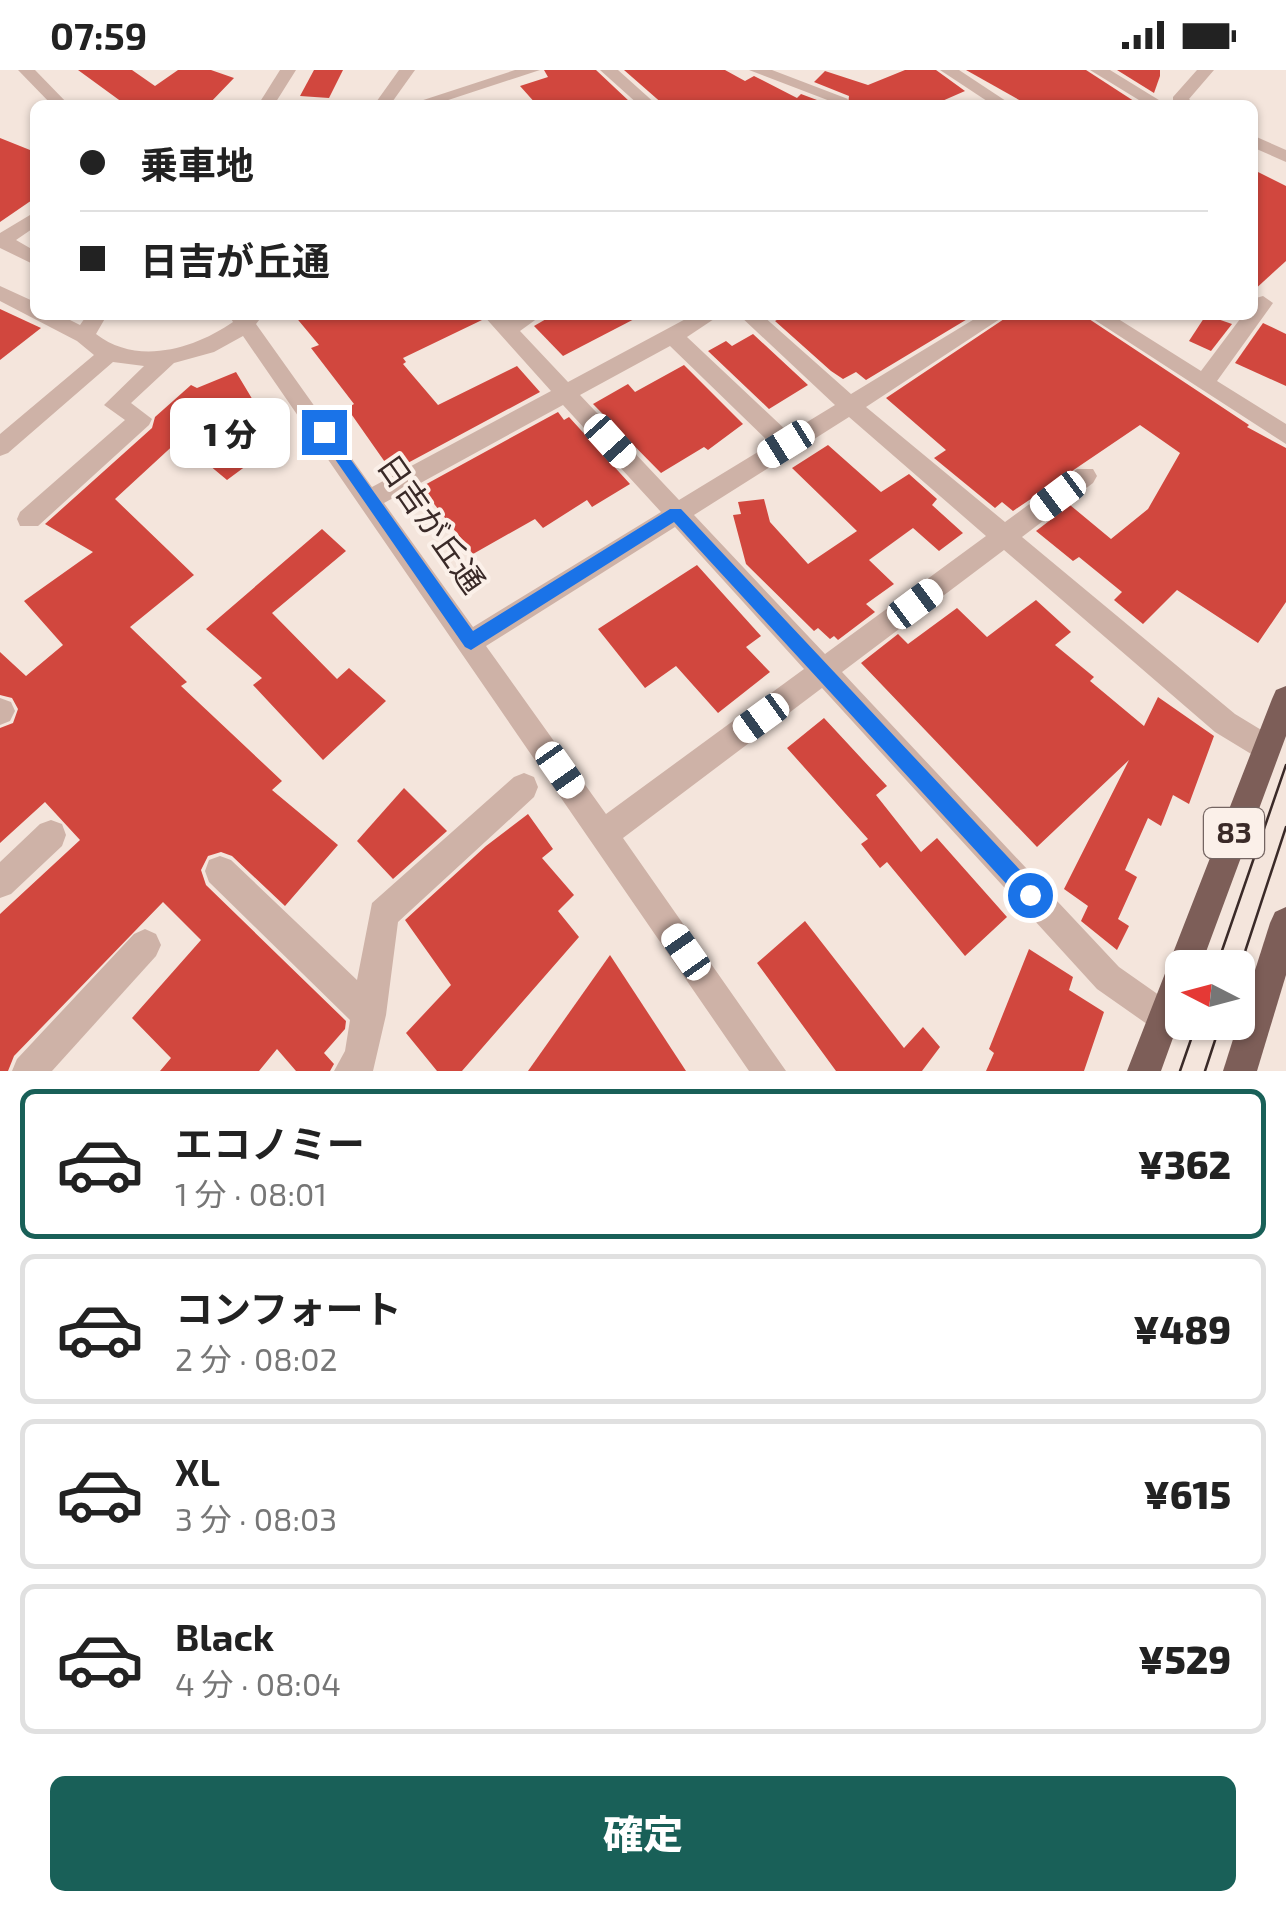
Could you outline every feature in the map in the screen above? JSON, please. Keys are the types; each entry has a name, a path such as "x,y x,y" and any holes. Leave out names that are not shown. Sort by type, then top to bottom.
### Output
{"main road":[{"name":"83","path":"1190,950 1286,699"},
{"path":"1240,1071 1286,923"},
{"name":"83","path":"1144,1071 1164,1019"}],"street":[{"path":"26,70 56,100"},
{"path":"269,100 288,70"},
{"path":"386,100 407,70"},
{"path":"433,100 532,70"},
{"path":"608,70 643,100"},
{"path":"757,70 839,100"},
{"path":"948,70 996,100"},
{"path":"1098,70 1150,100"},
{"path":"1179,100 1206,70"},
{"path":"1258,143 1286,157"},
{"path":"30,221 2,241 30,256"},
{"path":"0,293 30,308"},
{"path":"1258,310 1263,303"},
{"path":"53,320 109,354 166,360"},
{"path":"84,336 94,320"},
{"path":"29,520 140,419 115,404 166,360 242,320"},
{"name":"日吉が丘通","path":"247,320 769,1071"},
{"path":"370,499 701,320"},
{"path":"755,320 1225,723 1266,749"},
{"path":"471,642 979,320"},
{"path":"1105,320 1286,434"},
{"path":"1204,382 1250,320"},
{"path":"500,322 1108,978 1164,1019"},
{"path":"672,336 786,444"},
{"path":"0,447 109,354"},
{"path":"604,834 1084,476"},
{"path":"352,1071 361,1059 383,914 524,787"},
{"path":"0,884 51,836"},
{"path":"220,871 369,1016"},
{"path":"29,1071 145,946"}],"building":[{"path":"78,70 132,70 155,86 178,70 211,70 234,78 213,100 119,100"},
{"path":"314,70 343,70 329,98 300,96"},
{"path":"544,70 596,70 628,100 533,100 520,86 548,77"},
{"path":"624,70 725,70 745,81 754,76 797,98 801,94 817,100 658,100"},
{"path":"905,70 936,70 965,91 944,100 849,100 849,96 814,82 825,71 868,85"},
{"path":"966,70 1086,70 1132,100 1019,100"},
{"path":"1117,70 1160,70 1154,93"},
{"path":"0,138 30,150 30,201 0,222"},
{"path":"1258,172 1286,186 1286,261 1258,287"},
{"path":"0,309 41,328 0,360"},
{"path":"298,320 482,320 403,358 403,364 438,405 517,366 540,392 404,465 399,459 387,465 347,408 354,404 311,348 319,345"},
{"path":"544,320 632,320 563,356 534,326"},
{"path":"966,320 866,380 856,372 843,379 775,321"},
{"path":"1003,320 1091,320 1247,427 1286,448 1286,602 1258,643 1177,590 1143,624 1114,600 1122,592 1079,557 1073,561 1036,531 1070,505 1111,539 1148,509 1180,453 1140,425 1013,511 1002,502 995,508 934,458 946,450 886,398"},
{"path":"1203,320 1232,324 1211,351 1189,341"},
{"path":"1263,323 1286,334 1286,386 1235,363"},
{"path":"753,334 808,385 769,409 708,351 726,341 732,346"},
{"path":"684,365 743,424 708,450 704,447 661,473 593,404 628,384 635,392"},
{"path":"236,372 271,430 255,438 269,449 227,480 179,440 115,499 194,575 130,627 187,682 181,686 282,781 272,790 338,845 285,906 232,856 221,852 208,856 201,870 206,885 346,1021 345,1029 324,1053 334,1064 330,1071 296,1071 277,1049 259,1071 160,1071 171,1058 132,1018 201,940 163,902 14,1056 8,1071 0,1071 0,914 80,840 45,802 0,843 0,728 13,723 18,709 12,698 0,695 0,652 26,676 63,645 24,601 93,552 45,524 152,428 155,417 191,385 197,388"},
{"path":"558,412 564,420 569,417 630,484 592,507 587,500 543,528 535,519 473,554 421,487"},
{"path":"828,445 881,492 909,474 937,499 932,505 963,533 939,551 913,528 869,560 894,584 866,604 875,612 838,640 834,636 830,639 818,628 814,631 746,564 733,515 741,514 738,502 764,499 770,522 808,564 857,531 792,468"},
{"path":"322,529 346,551 272,613 337,679 349,668 386,701 323,760 253,685 262,678 206,629"},
{"path":"697,565 761,636 746,647 770,672 718,713 676,666 645,688 598,629"},
{"path":"1036,600 1071,632 1055,645 1094,677 1090,681 1144,726 1158,697 1214,736 1189,804 1173,795 1161,826 1148,818 1125,870 1137,877 1118,919 1129,926 1117,950 1081,921 1088,906 1064,889 1129,760 1037,847 861,663 898,634 908,644 957,608 987,637"},
{"path":"824,718 887,786 876,795 921,852 937,838 1007,917 965,956 887,862 880,868 861,844 868,839 787,748"},
{"path":"404,788 447,831 393,879 357,841"},
{"path":"528,814 553,849 542,858 574,895 558,911 579,937 462,1071 437,1071 406,1033 451,985 405,920 486,846"},
{"path":"805,921 904,1048 923,1027 940,1047 922,1071 836,1071 757,963"},
{"path":"1029,949 1073,977 1069,990 1104,1012 1084,1071 986,1071 994,1053 989,1049"},
{"path":"610,955 686,1071 528,1071"}],"tram line":[{"path":"1222,950 1286,765"},
{"path":"1246,950 1286,827"},
{"path":"1180,1071 1191,1040"},
{"path":"1205,1071 1215,1040"}],"route":[{"path":"324,432 471,642 675,514 1030,895"}]}
